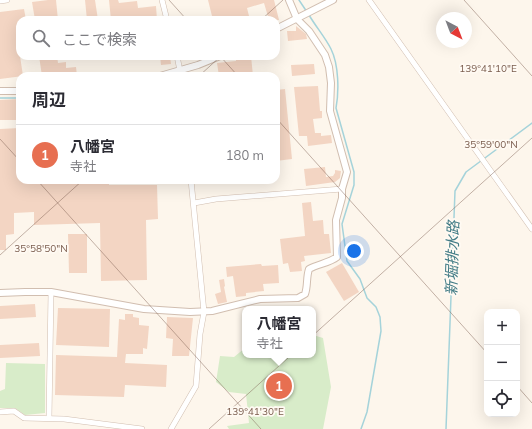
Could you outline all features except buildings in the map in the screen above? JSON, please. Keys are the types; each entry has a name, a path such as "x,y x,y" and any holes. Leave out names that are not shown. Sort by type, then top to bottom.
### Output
{"street":[{"path":"0,1 7,0"},
{"path":"162,0 166,16"},
{"path":"0,293 52,292 144,309 204,312 260,299 298,298 305,294 307,286 306,277 309,269 324,262 332,261 337,257 336,220 342,198 342,188 347,172 330,111 331,83 329,67 325,55 319,44 297,19 289,0"},
{"path":"280,27 333,0"},
{"path":"369,0 532,229"},
{"path":"178,60 180,72"},
{"path":"182,72 211,60"},
{"path":"0,91 16,91"},
{"path":"171,429 196,386 200,334 204,312 192,184"},
{"path":"194,203 216,199 342,188"},
{"path":"49,418 52,292"},
{"path":"0,412 14,411 24,418 92,421 142,429"}],"green space":[{"path":"316,336 323,338 331,387 323,429 229,429 227,426 249,423 246,394 229,392 216,382 220,356 234,357 242,350 242,358 316,358"},
{"path":"6,363 45,364 45,413 25,415 15,408 0,408 0,391 5,389"}],"waterway":[{"path":"299,0 307,12"},
{"path":"309,15 334,55 338,78 336,108 354,172 354,185 342,224 347,261 360,279 367,298 376,307 380,317 381,331 367,412 361,429"},
{"path":"0,98 16,98"},
{"name":"新堀排水路","path":"446,429 455,191 466,172 532,123"}],"place":[{"name":"八幡宮","path":"279,386"}]}
